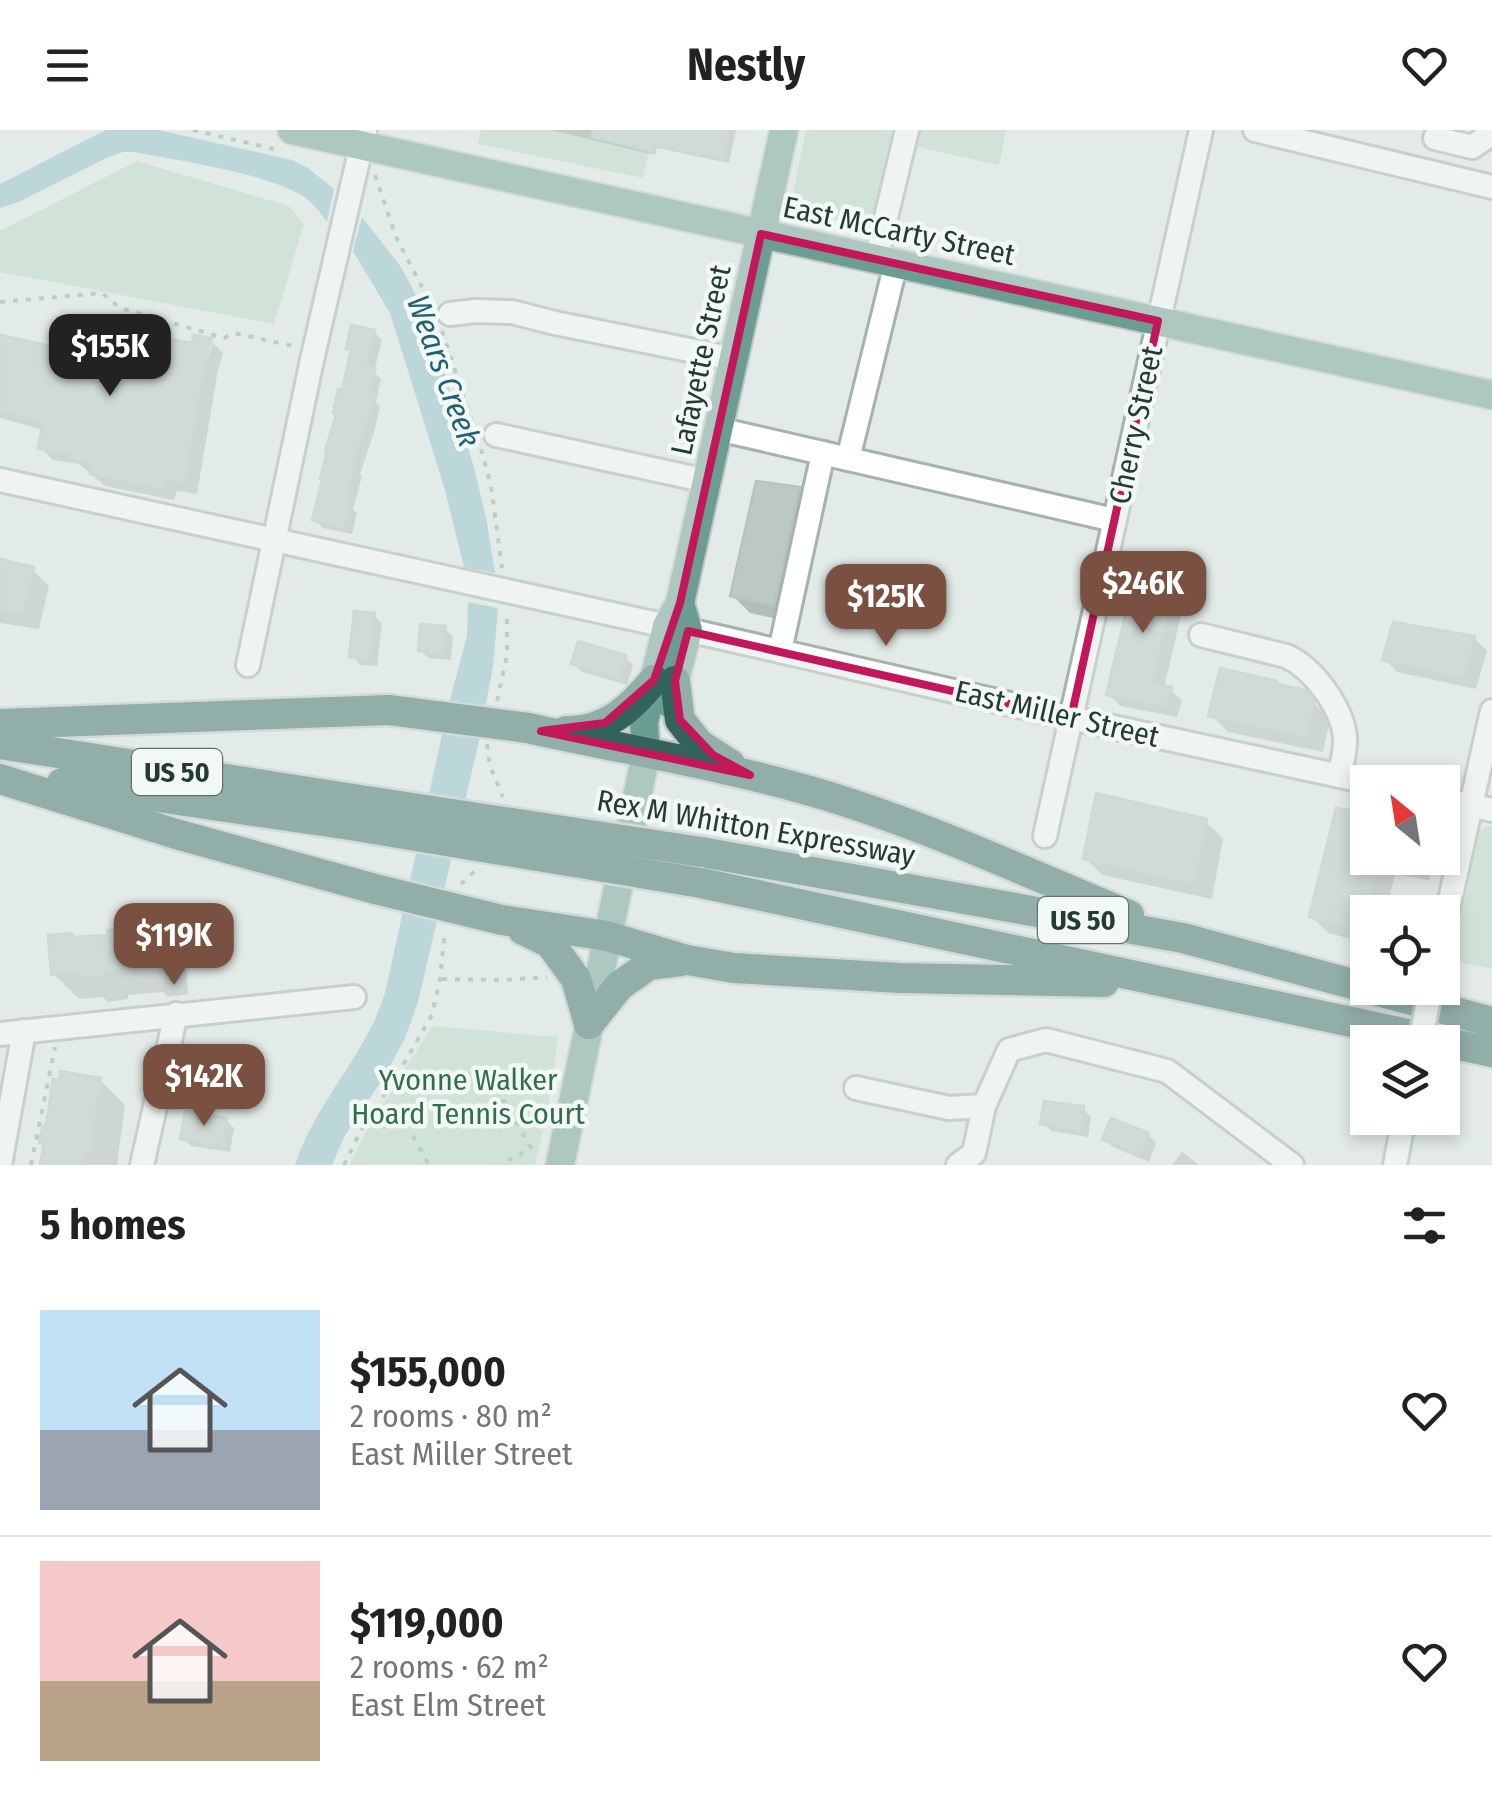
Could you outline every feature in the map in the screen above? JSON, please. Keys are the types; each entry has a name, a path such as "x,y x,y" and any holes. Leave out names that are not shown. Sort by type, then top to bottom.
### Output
{"highway":[{"path":"0,724 388,710 580,732 605,723 664,680 680,720 699,744 750,775"},
{"path":"534,729 750,775 824,795 913,825 1183,938"},
{"name":"Rex M Whitton Expressway","path":"0,744 701,883 1492,1052"},
{"path":"0,777 176,834 374,888 502,920 606,936 687,960 734,968 900,978 1177,984"},
{"name":"Rex M Whitton Expressway","path":"0,777 700,852 1183,938 1492,1022"},
{"path":"502,920 550,943 576,979 589,1024"},
{"path":"589,1024 619,986 649,966 687,960"}],"main road":[{"name":"Lafayette Street","path":"550,1158 589,1024 646,754 644,722 664,680 784,130"},
{"name":"East McCarty Street","path":"289,140 363,138 762,234 1492,395"}],"street":[{"path":"848,459 858,428 907,130"},
{"name":"Cherry Street","path":"1045,836 1201,130"},
{"path":"1256,130 1492,187"},
{"path":"1427,171 1436,134 1472,147 1484,139 1488,130"},
{"path":"248,666 363,138"},
{"path":"450,314 512,312 734,359"},
{"path":"718,429 1114,520"},
{"path":"496,435 707,481"},
{"path":"780,651 823,454"},
{"name":"East Miller Street","path":"0,480 275,540 678,620 780,651 1350,778"},
{"path":"1201,636 1286,656 1310,672 1342,726 1339,776"},
{"path":"1455,895 1482,808 1492,711"},
{"path":"0,1034 354,997"},
{"path":"142,1165 176,1014"},
{"path":"0,1165 24,1031"},
{"path":"958,1165 974,1153 984,1106 1009,1050 1046,1040 1167,1071 1292,1165"},
{"path":"856,1088 949,1108 984,1106"},
{"path":"1395,1165 1401,1135"}],"path":[{"path":"194,130 289,140"},
{"path":"0,302 102,293 120,308 224,338 234,334 298,347"},
{"path":"440,979 562,976"},
{"path":"344,1165 360,1132 423,1032 435,1002"},
{"path":"30,1165 55,1045"},
{"path":"496,1088 531,1148 550,1158"},
{"path":"413,1136 429,1165"},
{"path":"501,1165 531,1148"}],"highlighted area":[{"path":"761,234 1158,321 1071,718 688,631 675,681 680,720 713,755 750,775 541,731 605,723 654,680 680,603"}],"green space":[{"path":"481,130 654,130 643,178 478,144"},
{"path":"806,130 1006,130 999,165 903,144 883,235 860,231 840,220 796,212 791,203"},
{"path":"137,161 289,206 304,224 274,324 0,272 0,231"},
{"path":"1492,825 1492,969 1460,962 1460,923 1480,830"},
{"name":"Yvonne Walker Hoard Tennis Court","path":"432,1026 558,1037 535,1165 349,1165"}],"water":[{"path":"106,130 159,130 292,160 334,189 327,222 307,199 272,182 133,152 109,157 0,208 0,184"},
{"path":"362,217 401,267 426,314 473,464 495,573 464,567 445,490 390,313 353,251"},
{"path":"468,602 498,608 493,667 418,1002 405,1038 344,1137 332,1165 295,1165 385,993 467,636"}],"building":[{"path":"593,130 730,130 723,159 652,144 650,151 592,137"},
{"path":"106,320 121,322 119,329 192,343 193,335 212,338 185,483 165,480 161,489 90,474 91,463 71,459 75,453 38,449 43,421 0,411 0,335 51,346 57,325 99,334"},
{"path":"351,325 375,330 366,367 375,369 368,420 352,465 355,466 344,528 312,520 338,389 342,389 351,350 346,349"},
{"path":"756,481 800,487 774,606 730,596"},
{"path":"0,559 34,567 23,613 0,610"},
{"path":"1138,561 1178,567 1152,683 1172,687 1166,707 1106,695"},
{"path":"354,611 375,613 370,660 349,657"},
{"path":"1393,622 1475,636 1464,678 1382,660"},
{"path":"420,624 446,626 444,653 418,651"},
{"path":"578,641 626,655 619,679 571,664"},
{"path":"1220,668 1305,690 1314,701 1306,737 1208,716"},
{"path":"1096,793 1207,819 1195,884 1083,859"},
{"path":"1336,808 1350,810 1350,875 1375,875 1370,895 1350,895 1350,927 1309,917"},
{"path":"132,928 133,932 162,930 164,969 141,973 140,968 104,971 104,975 81,978 80,972 51,975 48,935 108,935 107,930"},
{"path":"60,1071 101,1078 91,1139 95,1140 84,1165 40,1165 45,1144 39,1143 53,1079 59,1080"},
{"path":"1044,1101 1084,1106 1081,1130 1040,1124"},
{"path":"185,1111 227,1118 223,1146 180,1139"},
{"path":"1111,1118 1149,1133 1141,1155 1102,1139"}],"water label":[{"name":"Wears Creek","path":"444,371"}]}
